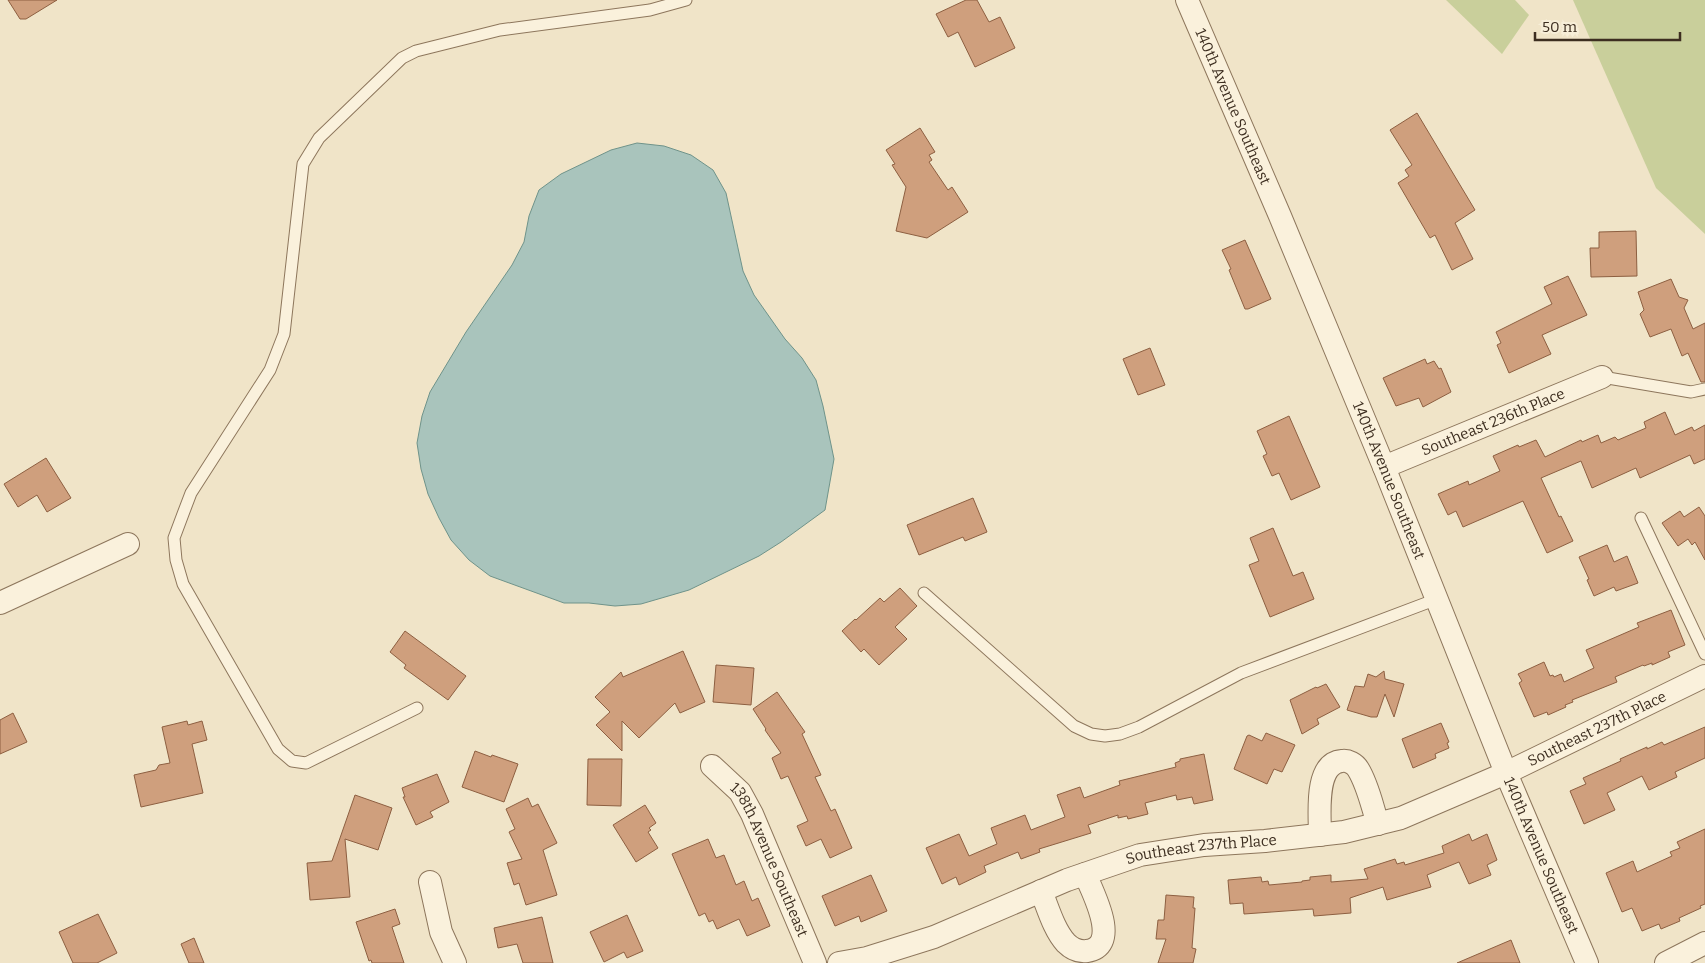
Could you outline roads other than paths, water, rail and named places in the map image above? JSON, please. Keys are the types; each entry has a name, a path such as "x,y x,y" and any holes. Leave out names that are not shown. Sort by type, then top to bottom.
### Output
{"street":[{"name":"140th Avenue Southeast","path":"1187,0 1262,171 1384,467 1506,773 1587,963"},
{"name":"Southeast 236th Place","path":"1384,467 1602,377"},
{"path":"0,603 128,544"},
{"name":"Southeast 237th Place","path":"839,963 867,958 934,937 1040,891 1140,855 1204,845 1344,832 1401,818 1506,773 1705,676"},
{"path":"1320,835 1320,791 1325,771 1336,762 1348,760 1358,767 1378,824"},
{"name":"138th Avenue Southeast","path":"712,766 740,792 752,814 815,963"},
{"path":"1040,891 1060,936 1068,946 1080,952 1092,950 1101,943 1104,928 1103,916 1085,874"},
{"path":"430,882 441,932 455,963"},
{"path":"1666,963 1705,943"}],"lane":[{"path":"417,708 306,763 292,761 278,749 183,584 176,560 174,538 191,493 270,370 284,334 303,164 308,153 319,138 402,58 416,51 500,30 650,10 686,0"},
{"path":"1602,377 1691,392 1705,389"},
{"path":"1641,518 1705,654"},
{"path":"924,593 1074,726 1091,734 1105,736 1120,734 1139,727 1248,670 1437,599"}],"water":[{"path":"637,143 664,146 691,155 713,170 726,193 743,271 754,295 785,339 802,358 816,380 834,459 825,510 759,556 689,590 641,604 615,606 564,603 490,576 469,560 451,540 428,494 421,469 417,443 422,416 430,392 466,332 512,265 524,242 529,216 539,190 561,174 611,150"}]}
